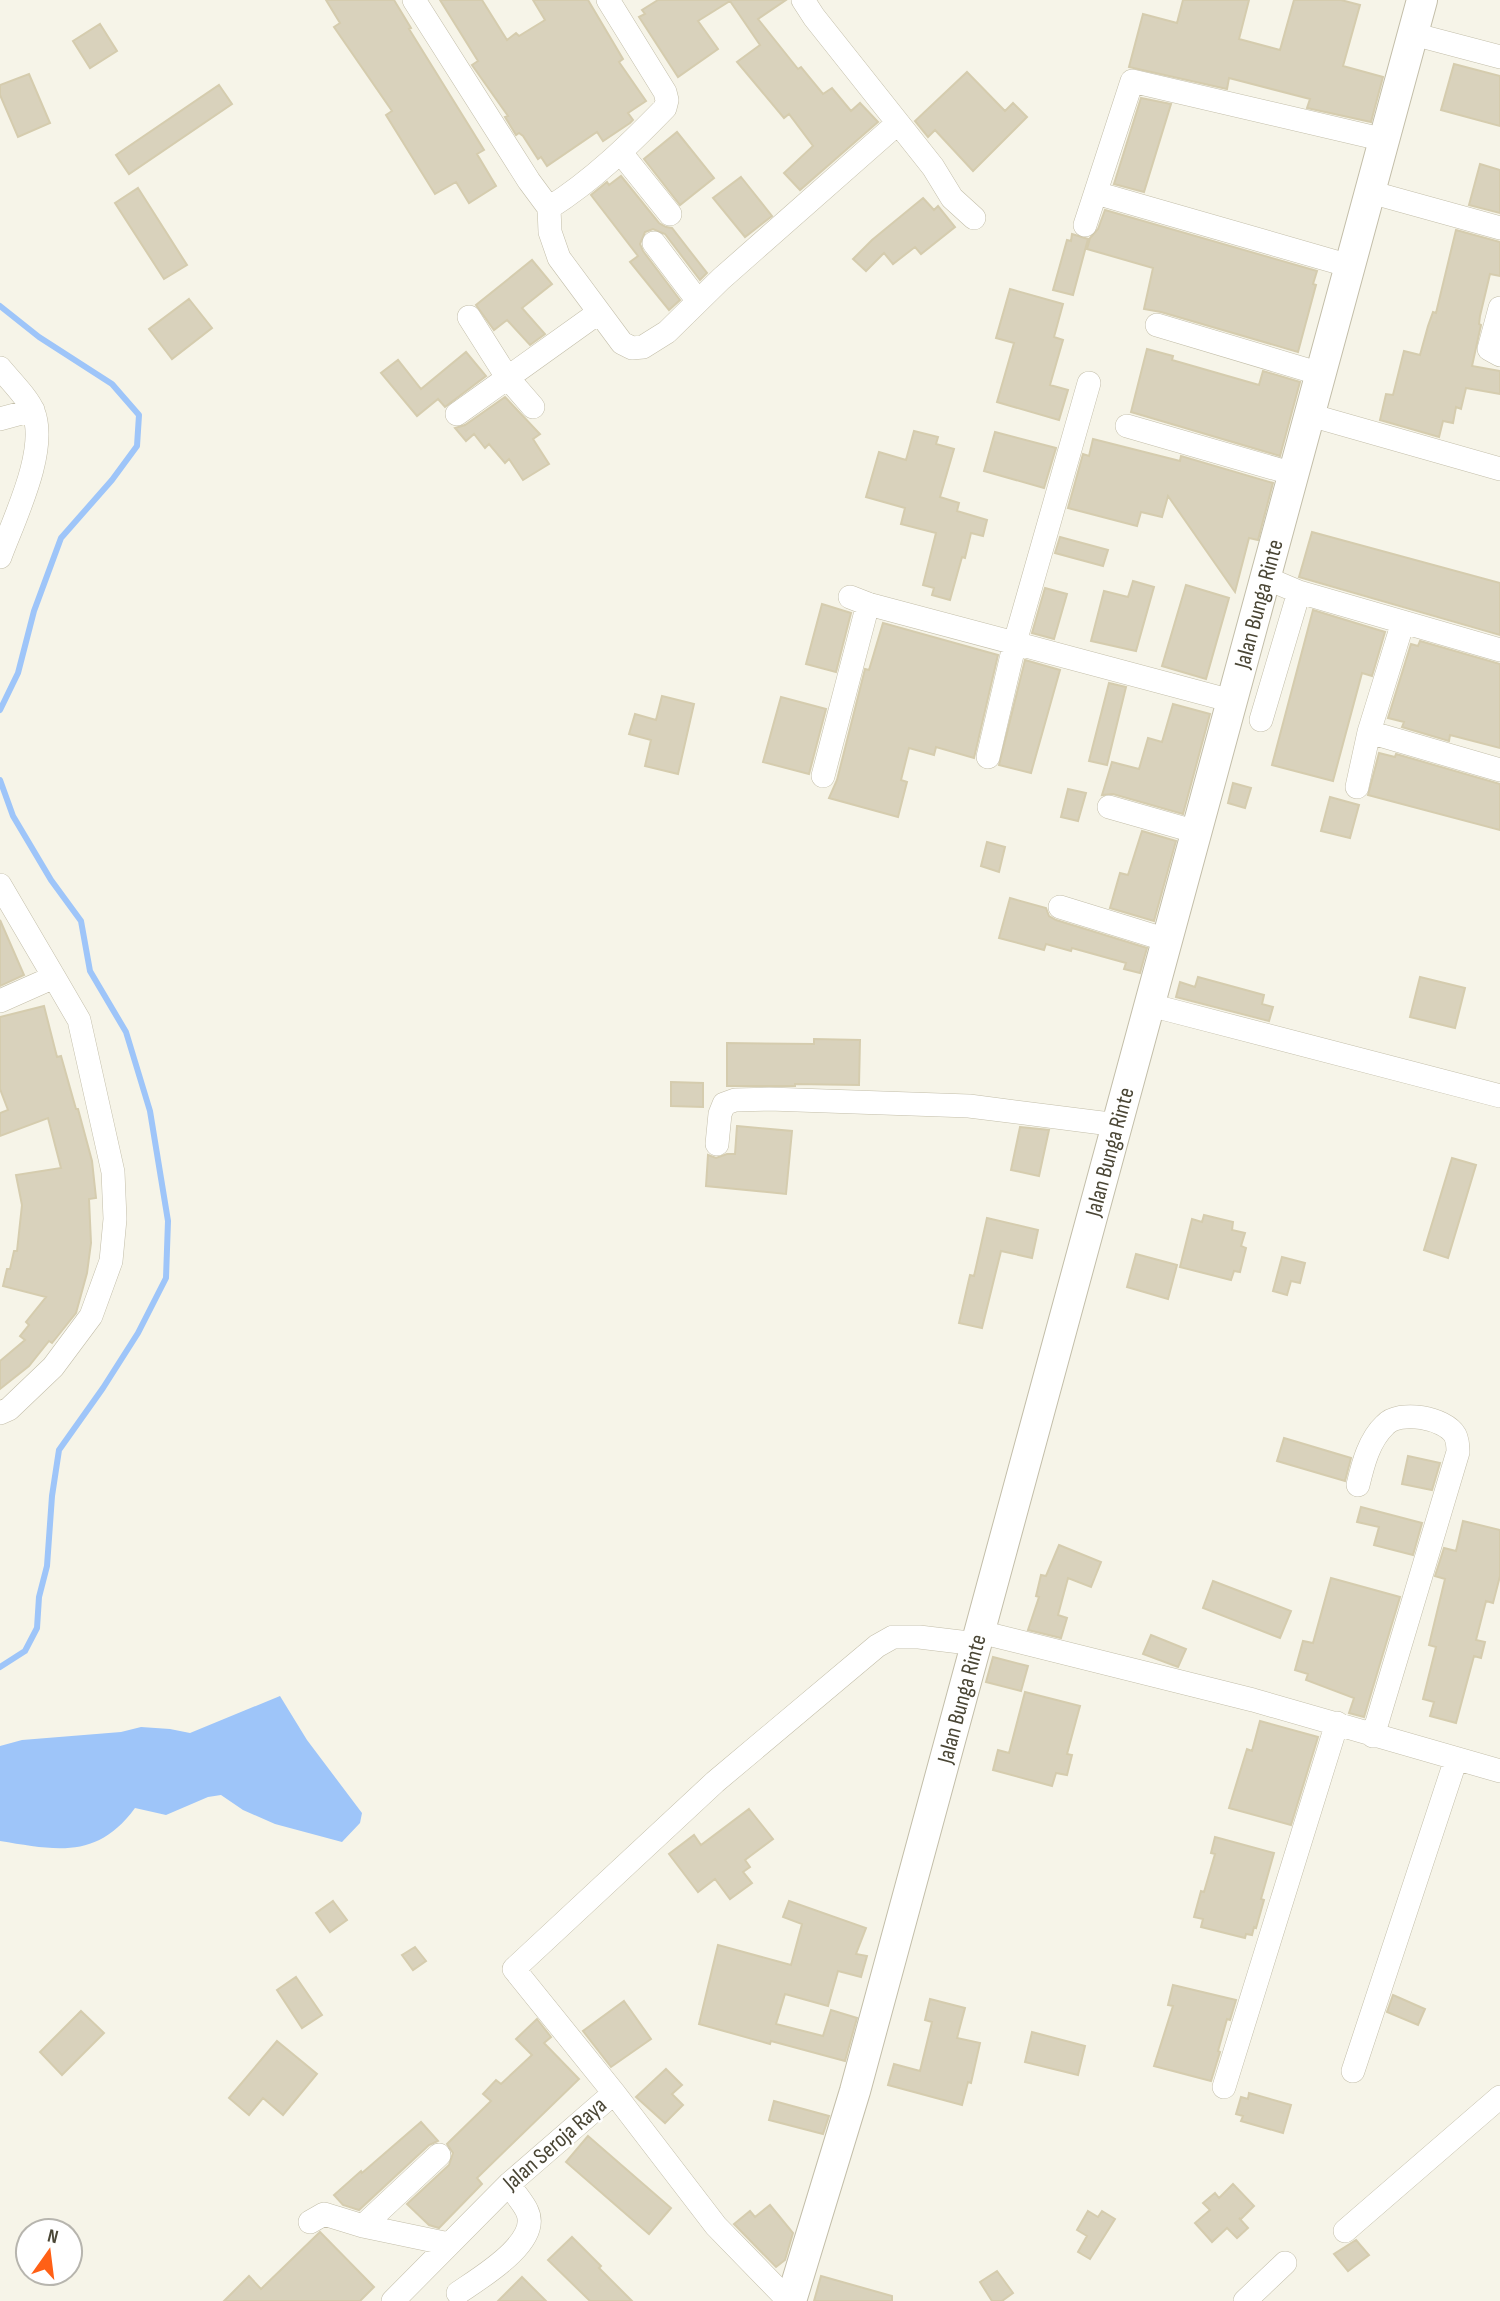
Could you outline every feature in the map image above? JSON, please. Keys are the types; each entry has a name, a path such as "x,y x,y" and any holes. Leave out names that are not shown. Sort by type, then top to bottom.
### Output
{"street":[{"path":"414,0 549,208 550,232 559,258 622,343 632,348 643,347 667,332 698,301 898,123"},
{"path":"549,208 574,192 621,153 666,108 665,92 608,0"},
{"path":"803,0 933,167 952,198 974,218"},
{"name":"Jalan Bunga Rinte","path":"790,2301 855,2091 1422,0"},
{"path":"1413,34 1500,57"},
{"path":"1085,225 1132,81 1385,140"},
{"path":"621,153 670,214"},
{"path":"1370,191 1500,228"},
{"path":"1096,193 1350,267"},
{"path":"654,243 698,301"},
{"path":"1500,308 1489,349 1500,355"},
{"path":"457,414 598,313"},
{"path":"469,317 507,377 533,407"},
{"path":"1157,325 1321,374"},
{"path":"0,368 33,410 37,439 35,458 0,556"},
{"path":"988,757 1015,642 1089,383"},
{"path":"0,418 33,410"},
{"path":"1310,415 1500,469"},
{"path":"1127,426 1294,474"},
{"path":"1266,578 1299,592 1500,650"},
{"path":"1261,720 1299,592"},
{"path":"823,776 859,600 1232,701"},
{"path":"1357,787 1369,733 1403,622"},
{"path":"1369,733 1500,770"},
{"path":"1109,807 1197,832"},
{"path":"0,885 79,1020 113,1172 115,1219 111,1261 91,1317 53,1367 9,1409 0,1413"},
{"path":"1060,907 1167,940"},
{"path":"0,1002 54,977"},
{"path":"1150,1005 1500,1096"},
{"path":"717,1143 720,1114 724,1104 735,1100 969,1106 1118,1125"},
{"path":"1359,1485 1364,1458 1384,1426 1393,1418 1405,1415 1420,1417 1454,1433 1458,1451 1373,1736"},
{"path":"614,2093 514,1969 715,1782 877,1646 893,1637 978,1638 1253,1700 1500,1771"},
{"path":"1224,2087 1337,1723"},
{"path":"1353,2071 1456,1759"},
{"name":"Jalan Seroja Raya","path":"393,2301 509,2184 614,2093 716,2226 790,2301"},
{"path":"1345,2231 1500,2097"},
{"path":"363,2226 439,2155"},
{"path":"458,2293 508,2258 526,2236 528,2213 509,2184"},
{"path":"310,2222 324,2214 363,2226 449,2244"},
{"path":"1245,2301 1284,2263"}],"water":[{"path":"280,1696 307,1740 362,1813 360,1823 342,1842 275,1824 243,1810 221,1795 208,1797 166,1815 135,1808 121,1825 90,1844 57,1848 0,1841 0,1746 22,1740 121,1732 141,1727 190,1733"}],"building":[{"path":"326,0 394,0 484,150 477,154 496,186 469,203 456,182 435,194 386,115 392,111 334,27 340,23"},
{"path":"440,0 482,0 507,40 545,20 533,0 588,0 623,59 619,62 646,101 628,113 633,120 630,123 603,141 597,132 547,166 541,157 538,159 523,136 519,133 516,135 505,117 508,116 472,65 478,61"},
{"path":"658,0 786,0 758,19 798,69 801,67 823,94 832,88 851,111 860,103 878,122 800,190 784,173 813,146 789,114 784,118 737,62 760,45 730,1 698,21 718,49 678,77 639,17 645,14 642,10"},
{"path":"1183,0 1249,0 1239,39 1280,50 1294,0 1341,0 1360,5 1343,66 1383,77 1371,122 1307,108 1310,99 1229,78 1227,89 1129,67 1143,14 1177,23"},
{"path":"100,24 117,51 90,68 73,41"},
{"path":"1454,64 1500,76 1500,126 1441,110"},
{"path":"967,72 1005,111 1013,103 1027,117 973,171 935,130 928,137 915,121"},
{"path":"29,74 50,123 18,137 0,95 0,85"},
{"path":"219,85 232,104 129,174 116,155"},
{"path":"1141,98 1171,104 1144,192 1114,184"},
{"path":"677,132 714,178 680,205 644,159"},
{"path":"1480,164 1500,170 1500,213 1469,205"},
{"path":"621,176 659,223 672,228 707,273 700,280 665,234 653,229 645,232 640,244 643,251 680,300 669,310 630,262 638,256 591,195 607,182 609,185"},
{"path":"741,177 772,216 745,237 713,198"},
{"path":"138,188 187,265 164,279 115,203"},
{"path":"923,198 934,210 938,206 955,227 921,254 915,247 893,264 884,253 866,271 853,259 872,240"},
{"path":"1105,210 1317,271 1313,284 1316,285 1298,352 1144,309 1153,268 1087,249"},
{"path":"1456,230 1500,242 1500,276 1490,274 1472,366 1500,371 1500,394 1466,388 1461,409 1456,407 1453,423 1443,421 1439,437 1380,420 1386,394 1393,395 1404,351 1420,355 1433,312 1436,313"},
{"path":"1072,234 1088,239 1073,295 1053,290 1067,240 1071,241"},
{"path":"532,260 552,284 522,308 545,334 530,345 507,320 494,330 476,305"},
{"path":"1010,289 1063,304 1054,337 1063,340 1050,385 1068,390 1059,420 997,402 1014,343 996,338"},
{"path":"189,299 212,328 172,359 149,329"},
{"path":"1147,349 1173,356 1172,360 1259,385 1263,371 1300,382 1280,456 1131,412"},
{"path":"466,352 486,376 445,407 438,399 417,416 381,373 398,360 421,389"},
{"path":"505,397 540,434 533,439 549,464 523,480 509,459 505,463 489,444 485,448 474,434 466,441 455,428 465,425"},
{"path":"914,431 938,437 936,444 954,449 940,497 959,503 957,511 987,520 983,536 971,533 950,600 932,595 934,588 923,585 936,533 901,524 905,508 866,497 879,452 906,460"},
{"path":"995,432 1056,448 1044,488 984,471"},
{"path":"1093,439 1180,461 1181,456 1273,483 1258,540 1249,538 1235,592 1168,496 1162,517 1141,512 1137,526 1068,508 1083,454 1089,456"},
{"path":"1312,532 1500,583 1500,635 1299,577"},
{"path":"1060,537 1108,550 1103,566 1055,553"},
{"path":"1133,581 1154,587 1136,651 1091,641 1104,591 1128,597"},
{"path":"1186,585 1229,598 1206,679 1162,666"},
{"path":"1045,588 1067,594 1054,639 1032,633"},
{"path":"822,604 851,613 836,672 806,664"},
{"path":"1313,610 1385,632 1372,676 1362,673 1333,781 1272,765"},
{"path":"883,623 998,655 974,758 936,747 934,755 909,748 901,780 907,782 898,817 829,798 837,780 865,669 869,670"},
{"path":"1420,641 1500,664 1500,748 1450,735 1449,741 1402,727 1404,722 1388,718 1411,644 1418,646"},
{"path":"1025,660 1060,670 1031,773 999,765"},
{"path":"1109,683 1126,687 1107,765 1089,761"},
{"path":"662,696 694,704 678,774 645,766 651,740 629,734 635,714 656,720"},
{"path":"781,697 826,709 809,774 763,762"},
{"path":"1173,704 1210,714 1183,814 1113,794 1102,795 1112,762 1139,769 1148,738 1162,742"},
{"path":"1379,753 1395,757 1396,754 1500,784 1500,830 1368,795"},
{"path":"1233,783 1251,788 1245,808 1228,803"},
{"path":"1068,789 1086,793 1078,821 1061,817"},
{"path":"1330,797 1359,805 1350,838 1321,831"},
{"path":"1142,831 1176,841 1154,921 1110,908 1120,873 1128,875"},
{"path":"987,842 1005,847 999,872 981,866"},
{"path":"1010,898 1046,908 1049,916 1056,920 1147,948 1140,973 1124,969 1126,963 1072,948 1071,951 1046,944 1044,950 999,938"},
{"path":"0,920 24,975 0,986"},
{"path":"1198,977 1264,995 1262,1004 1273,1007 1269,1021 1176,997 1180,982 1195,987"},
{"path":"1420,977 1465,988 1455,1028 1410,1017"},
{"path":"44,1006 57,1057 61,1056 92,1161 96,1198 89,1199 91,1243 87,1273 76,1313 29,1366 0,1389 0,1361 25,1340 20,1336 29,1325 26,1322 46,1297 3,1286 14,1251 17,1251 22,1205 16,1175 61,1168 48,1118 0,1136 0,1113 8,1110 0,1089 0,1017"},
{"path":"814,1039 860,1040 859,1085 727,1086 727,1043 814,1044"},
{"path":"671,1082 703,1083 703,1107 671,1106"},
{"path":"737,1126 792,1131 786,1194 706,1186 708,1155 716,1158 735,1154"},
{"path":"1020,1127 1049,1130 1039,1176 1011,1170"},
{"path":"1452,1158 1476,1165 1448,1258 1424,1250"},
{"path":"1204,1215 1233,1222 1232,1230 1245,1233 1241,1246 1246,1248 1240,1272 1234,1271 1231,1280 1180,1267 1192,1219 1202,1222"},
{"path":"987,1218 1038,1230 1032,1258 1001,1251 982,1328 959,1323 970,1275 974,1276"},
{"path":"1136,1254 1177,1265 1168,1299 1127,1287"},
{"path":"1282,1257 1305,1263 1300,1283 1291,1281 1287,1295 1273,1291"},
{"path":"1284,1438 1351,1458 1345,1481 1277,1461"},
{"path":"1408,1456 1440,1463 1432,1490 1402,1484"},
{"path":"1361,1507 1422,1523 1413,1555 1374,1545 1379,1527 1357,1522"},
{"path":"1463,1521 1500,1530 1500,1576 1493,1603 1486,1601 1476,1640 1485,1642 1481,1658 1474,1656 1456,1723 1430,1716 1434,1702 1423,1699 1436,1647 1429,1645 1445,1579 1435,1576 1444,1548 1456,1551"},
{"path":"1059,1545 1101,1562 1091,1587 1068,1578 1058,1615 1067,1618 1061,1638 1028,1630 1039,1597 1036,1596 1041,1575 1046,1576"},
{"path":"1331,1578 1400,1597 1364,1717 1349,1713 1354,1698 1306,1680 1308,1674 1295,1670 1303,1641 1313,1643"},
{"path":"1213,1581 1291,1611 1280,1638 1203,1608"},
{"path":"1151,1635 1186,1649 1178,1667 1143,1654"},
{"path":"993,1657 1028,1666 1021,1691 986,1682"},
{"path":"1025,1692 1080,1706 1067,1754 1072,1755 1067,1775 1056,1773 1052,1786 993,1770 998,1750 1009,1753"},
{"path":"1260,1721 1318,1737 1291,1825 1229,1808 1247,1749 1252,1751"},
{"path":"749,1809 773,1839 745,1860 750,1867 743,1872 752,1883 730,1899 715,1879 698,1892 669,1854 694,1835 701,1845"},
{"path":"1215,1837 1274,1853 1256,1928 1254,1927 1252,1935 1246,1934 1245,1938 1201,1927 1203,1919 1194,1917 1215,1854 1211,1853"},
{"path":"333,1901 347,1920 330,1932 316,1913"},
{"path":"789,1901 866,1928 856,1954 867,1956 861,1977 838,1971 828,2006 785,1994 776,2024 823,2036 831,2010 857,2018 845,2061 699,2024 718,1945 791,1965 802,1924 783,1917"},
{"path":"415,1947 426,1961 413,1970 402,1955"},
{"path":"296,1977 322,2015 302,2028 277,1990"},
{"path":"1173,1985 1236,2000 1230,2020 1227,2019 1211,2081 1154,2066 1173,2006 1168,2005"},
{"path":"1393,1995 1425,2009 1418,2025 1387,2012"},
{"path":"930,1999 965,2008 957,2038 980,2043 971,2083 968,2082 962,2105 888,2085 894,2064 920,2071 932,2022 925,2020"},
{"path":"624,2001 651,2039 611,2067 583,2031"},
{"path":"81,2011 104,2033 62,2075 40,2052"},
{"path":"537,2019 551,2037 544,2043 579,2079 477,2178 482,2184 439,2228 429,2225 407,2204 449,2165 453,2153 447,2144 491,2101 483,2094 496,2080 501,2084 532,2055 516,2039"},
{"path":"1032,2032 1085,2046 1078,2075 1025,2062"},
{"path":"277,2041 317,2074 283,2115 263,2098 249,2115 229,2098"},
{"path":"666,2069 682,2085 672,2094 683,2105 665,2123 636,2097"},
{"path":"1249,2093 1291,2105 1283,2133 1241,2121 1243,2116 1236,2114 1241,2097 1248,2099"},
{"path":"774,2101 829,2116 823,2134 769,2120"},
{"path":"421,2122 438,2141 429,2145 359,2210 343,2205 334,2195"},
{"path":"588,2136 671,2208 649,2234 566,2162"},
{"path":"1233,2184 1254,2206 1239,2218 1248,2228 1237,2238 1227,2228 1212,2242 1195,2223 1210,2210 1203,2203 1215,2193 1219,2198"},
{"path":"770,2205 793,2233 785,2260 776,2267 734,2224 750,2211 755,2217"},
{"path":"1088,2211 1098,2217 1102,2211 1115,2219 1090,2259 1078,2252 1087,2236 1077,2230"},
{"path":"320,2232 374,2287 360,2301 224,2301 249,2276 261,2289"},
{"path":"572,2237 632,2301 590,2301 548,2260"},
{"path":"1356,2240 1369,2255 1348,2271 1334,2254"},
{"path":"997,2271 1013,2293 1002,2301 992,2301 980,2282"},
{"path":"821,2276 892,2296 892,2301 814,2301"},
{"path":"522,2277 546,2301 498,2301"}],"waterway":[{"path":"0,306 39,337 112,384 139,415 137,446 112,480 61,538 34,611 18,673 0,710"},
{"path":"0,780 13,816 51,880 81,921 90,971 126,1032 150,1111 168,1221 166,1278 138,1333 59,1450 52,1496 47,1566 39,1597 37,1628 25,1651 0,1667"}]}
